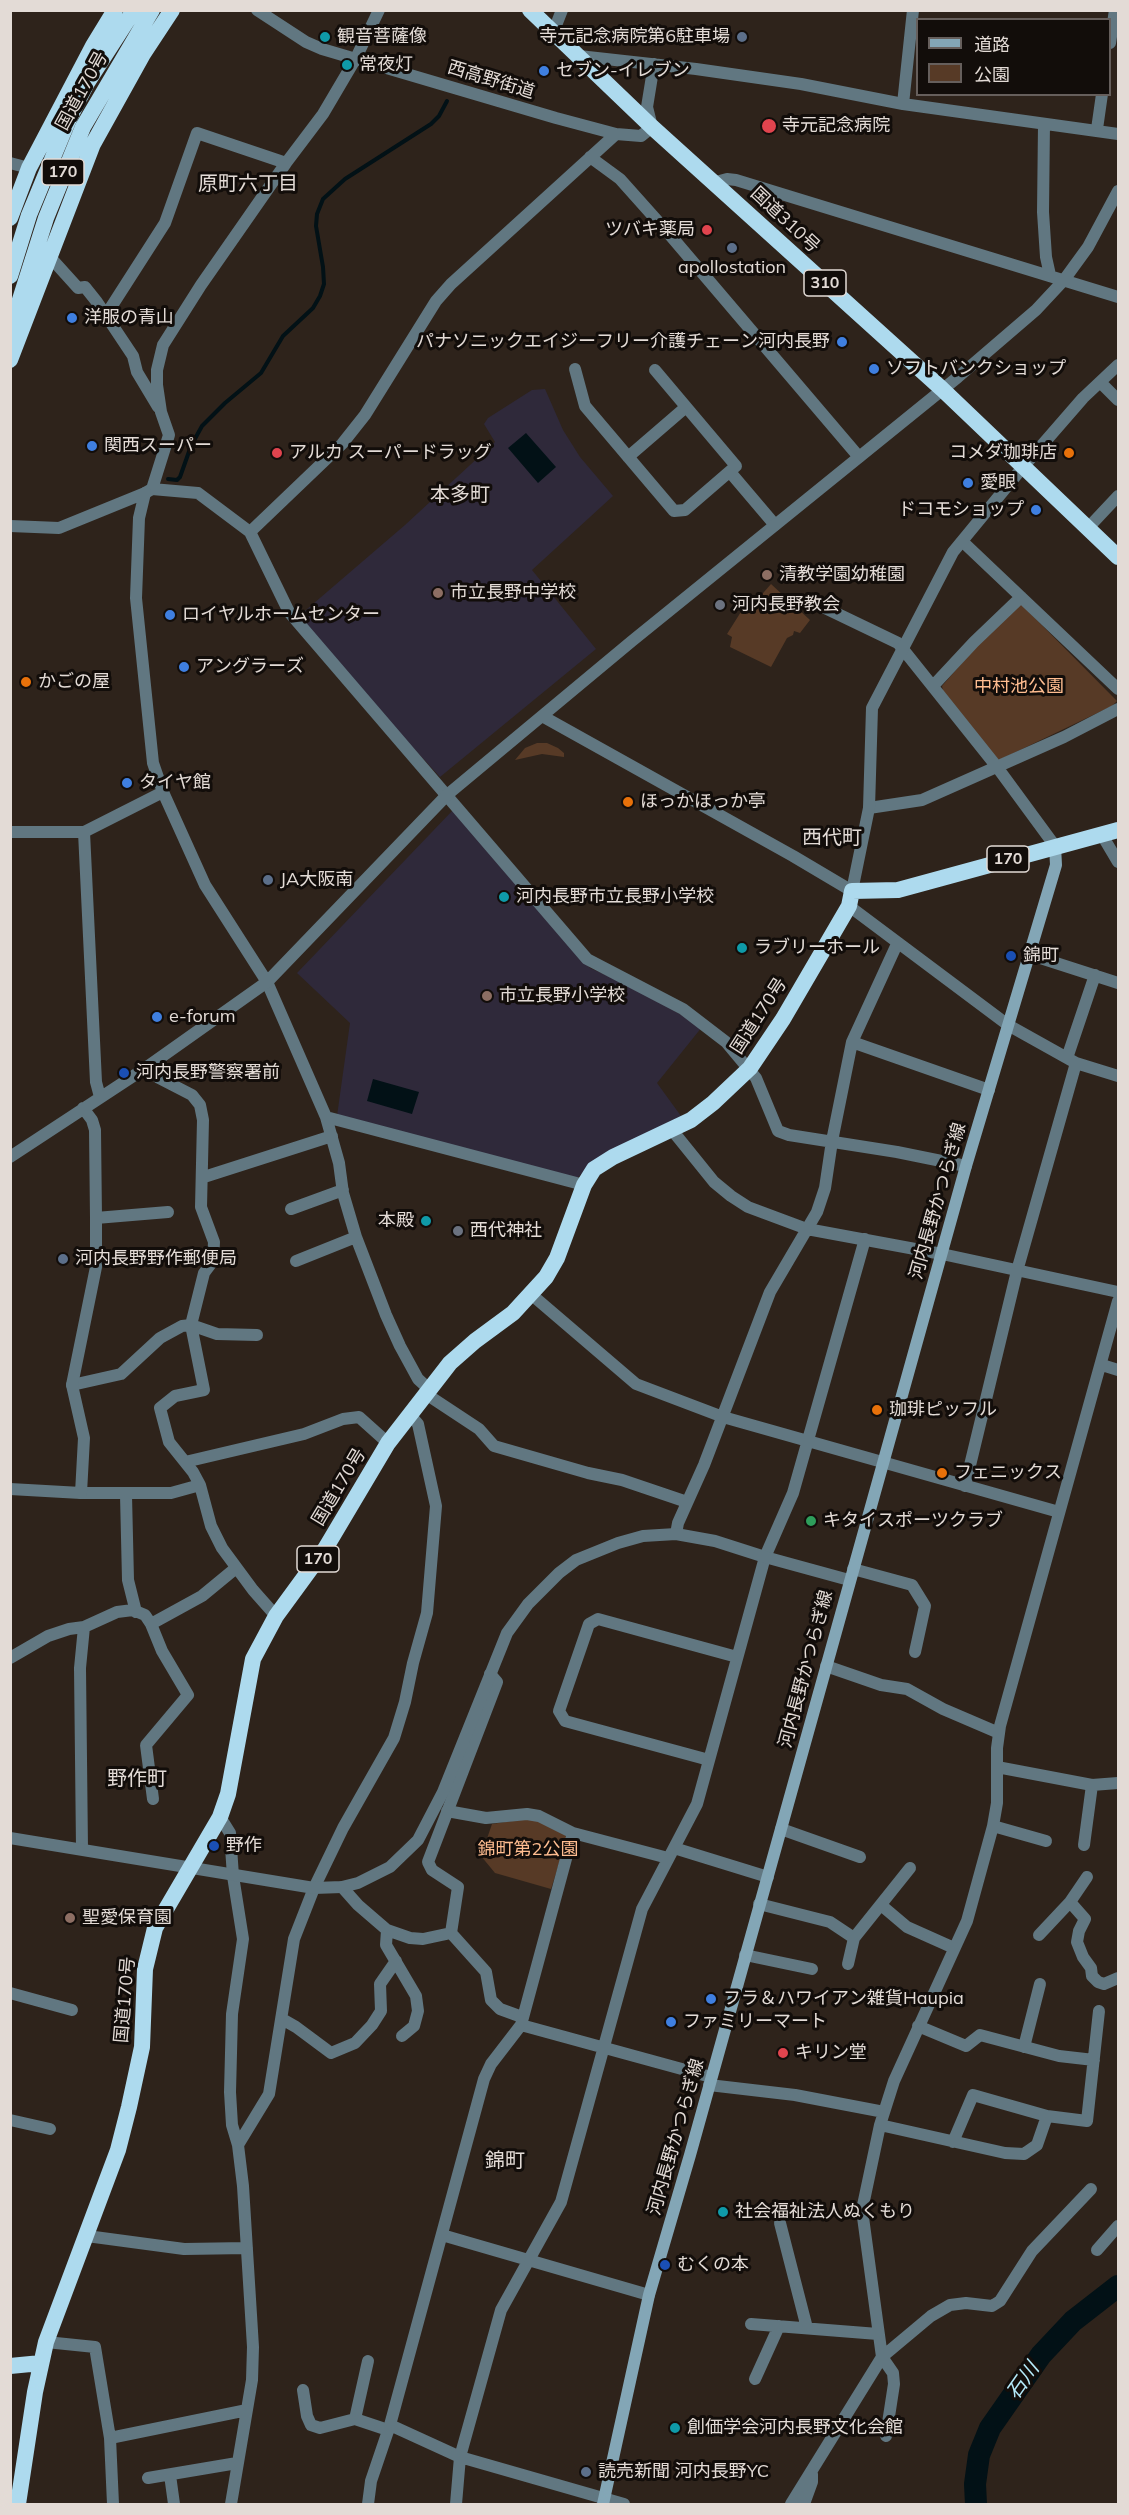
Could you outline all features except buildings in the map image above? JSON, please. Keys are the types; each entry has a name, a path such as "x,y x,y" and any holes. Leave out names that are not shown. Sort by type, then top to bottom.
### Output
{"highway":[{"path":"10,360 93,144 143,54 172,10"},
{"name":"国道310号","path":"530,10 652,127 716,182 924,375 942,389 1119,557"},
{"path":"10,218 29,168 93,46 135,15"},
{"name":"国道170号","path":"10,276 29,215 68,120 87,83 135,15"},
{"name":"国道170号","path":"10,330 63,172 135,15"},
{"name":"170","path":"851,898 898,890 1110,832"},
{"name":"国道170号","path":"18,2505 46,2342 118,2150 129,2107 142,2047 145,1969 155,1929 220,1817 228,1794 253,1659 276,1616 325,1549 388,1443 450,1363 513,1313 532,1295 546,1277 557,1258 584,1185 594,1169 691,1120 750,1068 783,1019 851,898"},
{"path":"10,2366 41,2363"}],"main road":[{"name":"河内長野かつらぎ線","path":"604,2501 649,2295 851,1575 885,1462 966,1166 1056,865 1055,846"}],"street":[{"name":"西高野街道","path":"257,10 272,15 306,42 533,112 616,134 640,136 652,127"},
{"path":"379,10 356,58 323,114 201,285 163,345 157,370 162,412 169,435 139,518 136,598 153,763 163,792 205,885 267,982 326,1117 356,1237 400,1346 418,1379 428,1392 479,1429 494,1446 621,1480 687,1502"},
{"path":"553,33 562,10"},
{"path":"903,104 914,31 913,10"},
{"path":"1111,36 1115,10"},
{"path":"579,56 801,84 903,104 1044,124 1097,129 1119,134"},
{"path":"652,127 647,107 654,64"},
{"path":"1097,129 1102,96"},
{"path":"1044,124 1042,212 1050,275"},
{"path":"106,315 165,223 197,133 286,163"},
{"path":"250,532 342,444 365,415 436,301 616,134"},
{"path":"590,157 620,179 649,211 859,457"},
{"path":"10,163 29,168"},
{"path":"716,182 727,179 736,180 1119,297"},
{"path":"10,1156 147,1067 267,982 447,795 1036,310 1064,280 1088,247 1119,191"},
{"path":"50,256 78,288 85,287 106,315 133,356 137,372 162,412"},
{"path":"851,898 869,808 872,708 953,552 1023,467 1100,382 1119,365"},
{"path":"575,369 585,406 674,511 685,510 736,466 655,370"},
{"path":"1100,382 1119,400"},
{"path":"628,457 686,407"},
{"path":"730,472 775,525"},
{"path":"10,526 59,528 149,491 198,493 250,532 289,612 587,959 683,1009 726,1042 750,1068 778,1131 789,1136 831,1141 966,1166"},
{"path":"1088,528 1119,496"},
{"path":"963,542 1119,689"},
{"path":"933,686 1020,597"},
{"path":"821,606 898,643 997,767 1055,846"},
{"path":"869,808 922,800 1064,737 1119,709"},
{"path":"542,716 851,898 897,944 1008,1025 1072,1060 1119,1076"},
{"path":"10,832 84,832 163,792"},
{"path":"84,832 96,1082 100,1097"},
{"path":"1110,832 1119,862"},
{"path":"676,1534 678,1523 723,1417 770,1292 816,1212 825,1188 831,1141 852,1042 897,944"},
{"path":"1028,954 1119,983"},
{"path":"965,1486 1017,1271 1095,975"},
{"path":"852,1042 988,1090"},
{"path":"147,1067 159,1078 192,1095 200,1105 203,1120 204,1177 201,1207 214,1242 213,1261 204,1273 191,1325 204,1390 175,1396 160,1408 169,1442 200,1485 211,1526 222,1548 276,1616"},
{"path":"81,1493 84,1438 72,1385 96,1267 95,1130 92,1120 83,1108"},
{"path":"326,1117 584,1185"},
{"path":"672,1130 714,1182 730,1196 748,1207 807,1229 942,1254 1119,1292"},
{"path":"204,1177 332,1136"},
{"path":"291,1209 343,1190"},
{"path":"96,1218 168,1212"},
{"path":"296,1260 356,1237"},
{"path":"456,2505 460,2457 501,2310 561,2202 642,1909 697,1804 765,1557 793,1493 865,1239"},
{"path":"532,1295 636,1384 723,1417 1059,1512"},
{"path":"886,2436 894,2384 893,2373 882,2357 862,2210 880,2125 894,2081 967,1920 993,1827 997,1803 999,1733 1119,1301"},
{"path":"72,1385 121,1374 172,1329 191,1325 217,1334 258,1335"},
{"path":"1102,1365 1119,1370"},
{"path":"238,2145 269,2094 294,1939 314,1888 343,1828 394,1738 427,1612 436,1506 418,1424 410,1415"},
{"path":"185,1462 304,1434 343,1419 359,1417 388,1443"},
{"path":"10,1489 126,1495 171,1493 200,1485"},
{"path":"126,1495 128,1580 136,1612"},
{"path":"10,1838 314,1888 342,1887 358,1883 390,1867 418,1840 443,1792 507,1633 516,1620 559,1573 595,1551 643,1536 676,1534 715,1541 765,1557 912,1585 925,1606 915,1652"},
{"path":"151,1624 202,1596 236,1568"},
{"path":"10,1658 48,1636 84,1627 117,1612 133,1610 145,1615 162,1651 188,1695 146,1745 153,1799"},
{"path":"709,1760 565,1721 559,1711 589,1624 598,1619 737,1657"},
{"path":"82,1849 80,1668 84,1627"},
{"path":"826,1666 881,1685 907,1689 943,1709 999,1733"},
{"path":"451,1933 458,1887 432,1870 428,1862 497,1682 490,1674"},
{"path":"997,1767 1092,1785 1119,1783"},
{"path":"1084,1845 1092,1785"},
{"path":"447,1811 486,1818 527,1814 539,1816 573,1833 671,1853 768,1877"},
{"path":"220,1817 230,1833 243,1939 232,2014 232,2125 238,2145 253,2347 252,2380 231,2505"},
{"path":"993,1827 1046,1841"},
{"path":"781,1828 860,1857"},
{"path":"368,2505 371,2481 389,2428 484,2079 491,2064 521,2021 573,1833"},
{"path":"848,1964 854,1938 910,1868"},
{"path":"1039,1935 1070,1902 1087,1877"},
{"path":"342,1887 358,1905 387,1930 410,1938 423,1939 451,1933"},
{"path":"1070,1902 1085,1919 1077,1942 1091,1968 1092,1976 1104,1984 1119,1978"},
{"path":"759,1904 830,1922 854,1938"},
{"path":"881,1905 907,1927 954,1948"},
{"path":"387,1930 386,1945 416,1996 418,2011 414,2026 402,2036"},
{"path":"451,1933 486,1972 491,2000 500,2009 521,2021 603,2049 710,2081 884,2112"},
{"path":"745,1955 812,1969"},
{"path":"282,2019 331,2054 355,2043 372,2025 381,2011 380,1984 396,1961"},
{"path":"1024,2047 1040,1984"},
{"path":"10,1994 72,2010"},
{"path":"953,2142 973,2095 1047,2116 1087,2121 1099,2011"},
{"path":"918,2026 966,2046 980,2036 1059,2056 1094,2060"},
{"path":"880,2125 1005,2153 1024,2154 1036,2145 1047,2116"},
{"path":"10,2120 50,2129"},
{"path":"791,2505 882,2357 931,2316 950,2305 966,2303 992,2306 1000,2301 1032,2251 1091,2189"},
{"path":"780,2223 807,2328"},
{"path":"1097,2250 1119,2226"},
{"path":"442,2235 649,2295"},
{"path":"87,2236 184,2249 247,2248"},
{"path":"751,2324 878,2334"},
{"path":"755,2379 779,2326"},
{"path":"46,2342 95,2347 110,2438 113,2505"},
{"path":"355,2419 368,2361"},
{"path":"303,2390 307,2416 311,2425 320,2428 355,2419 389,2428 460,2457 624,2505"},
{"path":"110,2438 247,2410"},
{"path":"148,2478 237,2463"},
{"path":"804,2505 812,2482 813,2468"},
{"path":"170,2475 174,2505"}],"shaded area":[{"name":"市立長野中学校","path":"545,389 563,430 580,457 613,496 532,570 596,649 440,777 350,679 299,616 405,525 495,442 484,424 488,418 532,390"},
{"path":"526,433 556,467 538,483 508,448"},
{"name":"市立長野小学校","path":"453,810 590,968 637,989 702,1027 657,1083 681,1116 597,1159 574,1181 337,1116 350,1023 297,973"},
{"path":"373,1079 419,1092 412,1114 367,1101"}],"green space":[{"path":"771,584 810,620 800,633 794,631 793,635 787,638 771,667 730,647 732,637 727,634 744,607 750,608"},
{"name":"中村池公園","path":"1017,600 1117,701 1112,706 997,761 943,691 942,686"},
{"path":"537,743 547,743 558,748 564,753 564,757 542,754 515,760 525,748"},
{"name":"錦町第2公園","path":"532,1818 564,1834 567,1838 551,1889 495,1873 481,1856 492,1824"}],"waterway":[{"path":"168,479 177,480 180,477 191,446 202,426 261,373 283,336 313,308 320,296 324,284 316,226 317,214 323,199 345,179 431,124 439,116 447,101"},
{"name":"石川","path":"976,2504 975,2484 979,2455 990,2428 1041,2355 1073,2321 1118,2286"}],"place":[{"name":"観音菩薩像","path":"325,37"},
{"name":"寺元記念病院第6駐車場","path":"742,37"},
{"name":"常夜灯","path":"347,65"},
{"name":"セブン-イレブン","path":"544,71"},
{"name":"寺元記念病院","path":"769,126"},
{"name":"ツバキ薬局","path":"707,230"},
{"name":"apollostation","path":"732,248"},
{"name":"洋服の青山","path":"72,318"},
{"name":"パナソニックエイジーフリー介護チェーン河内長野","path":"842,342"},
{"name":"ソフトバンクショップ","path":"874,369"},
{"name":"関西スーパー","path":"92,446"},
{"name":"アルカ スーパードラッグ","path":"277,453"},
{"name":"コメダ珈琲店","path":"1069,453"},
{"name":"愛眼","path":"968,483"},
{"name":"ドコモショップ","path":"1036,510"},
{"name":"清教学園幼稚園","path":"767,575"},
{"name":"市立長野中学校","path":"438,593"},
{"name":"河内長野教会","path":"720,605"},
{"name":"ロイヤルホームセンター","path":"170,615"},
{"name":"アングラーズ","path":"184,667"},
{"name":"かごの屋","path":"26,682"},
{"name":"タイヤ館","path":"127,783"},
{"name":"ほっかほっか亭","path":"628,802"},
{"name":"JA大阪南","path":"268,880"},
{"name":"河内長野市立長野小学校","path":"504,897"},
{"name":"ラブリーホール","path":"742,948"},
{"name":"錦町","path":"1011,956"},
{"name":"市立長野小学校","path":"487,996"},
{"name":"e-forum","path":"157,1017"},
{"name":"河内長野警察署前","path":"124,1073"},
{"name":"本殿","path":"426,1221"},
{"name":"西代神社","path":"458,1231"},
{"name":"河内長野野作郵便局","path":"63,1259"},
{"name":"珈琲ピッフル","path":"877,1410"},
{"name":"フェニックス","path":"942,1473"},
{"name":"キタイスポーツクラブ","path":"811,1521"},
{"name":"野作","path":"214,1846"},
{"name":"聖愛保育園","path":"70,1918"},
{"name":"フラ＆ハワイアン雑貨Haupia","path":"711,1999"},
{"name":"ファミリーマート","path":"671,2022"},
{"name":"キリン堂","path":"783,2053"},
{"name":"社会福祉法人ぬくもり","path":"723,2212"},
{"name":"むくの本","path":"665,2265"},
{"name":"創価学会河内長野文化会館","path":"675,2428"},
{"name":"読売新聞 河内長野YC","path":"586,2472"}],"district":[{"name":"原町六丁目","path":"248,184"},
{"name":"本多町","path":"460,495"},
{"name":"西代町","path":"832,838"},
{"name":"野作町","path":"137,1779"},
{"name":"錦町","path":"505,2161"}]}
